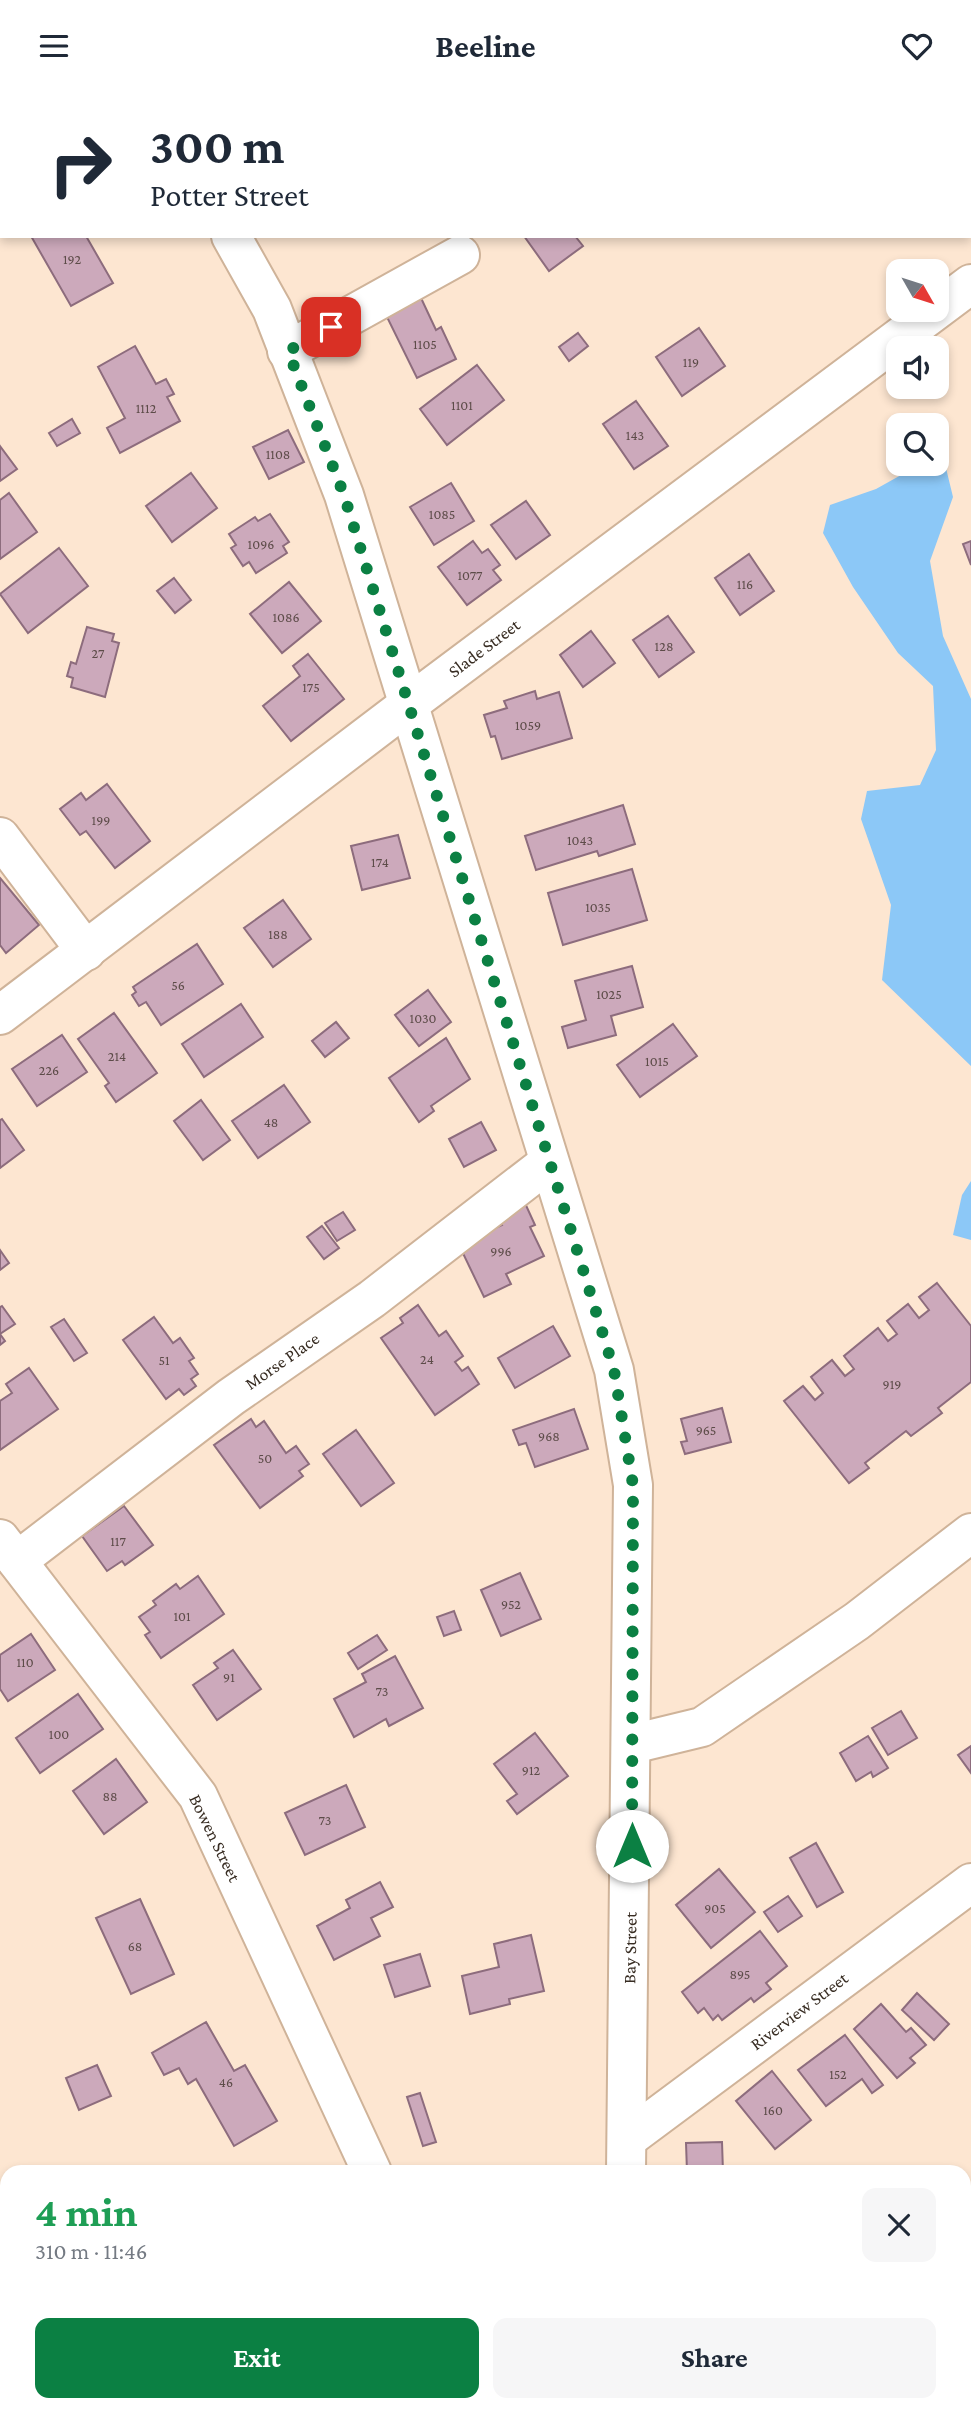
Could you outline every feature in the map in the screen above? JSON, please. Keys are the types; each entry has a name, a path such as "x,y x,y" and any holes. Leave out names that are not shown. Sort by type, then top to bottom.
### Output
{"street":[{"name":"Bay Street","path":"232,238 272,309 344,495 614,1370 633,1485 626,2155"},
{"path":"288,351 460,255"},
{"name":"Slade Street","path":"0,1015 409,704 971,284"},
{"path":"0,837 86,951"},
{"name":"Morse Place","path":"9,1550 372,1299 548,1163"},
{"path":"632,1744 702,1727 857,1621 971,1534"},
{"name":"Bowen Street","path":"9,1550 198,1796 369,2165"},
{"name":"Riverview Street","path":"626,2155 971,1883"}],"water":[{"path":"899,476 948,476 953,497 930,561 943,636 971,699 971,1066 882,980 891,905 861,819 867,791 920,785 936,750 933,686 898,653 853,587 823,533 830,505 876,489"},
{"path":"971,1181 971,1240 953,1235 962,1195"}],"building":[{"path":"32,238 87,238 113,283 71,306"},
{"path":"525,238 577,238 583,246 549,271"},
{"path":"421,298 436,330 441,327 456,359 417,378 386,315"},
{"path":"699,328 725,366 682,396 656,357"},
{"path":"578,333 588,346 569,361 559,347"},
{"path":"135,346 156,384 166,379 174,394 167,397 180,421 120,453 107,428 125,418 98,367"},
{"path":"477,365 504,400 447,445 420,409"},
{"path":"636,401 668,446 634,469 603,424"},
{"path":"72,419 80,433 57,446 49,433"},
{"path":"288,430 304,462 269,479 253,447"},
{"path":"0,446 17,469 0,481"},
{"path":"191,473 217,508 172,542 146,506"},
{"path":"451,483 474,521 434,545 410,507"},
{"path":"9,493 37,532 0,559 0,500"},
{"path":"526,501 550,535 516,559 491,525"},
{"path":"270,514 289,542 283,546 287,553 256,573 249,562 243,566 231,548 236,545 229,534 255,517 258,521"},
{"path":"473,541 482,553 488,549 500,565 493,570 501,580 467,605 438,567"},
{"path":"971,541 971,565 963,544"},
{"path":"59,548 88,586 28,633 0,594"},
{"path":"749,554 774,591 740,615 715,578"},
{"path":"174,578 191,600 175,613 157,591"},
{"path":"289,582 321,621 282,653 250,614"},
{"path":"668,616 694,652 659,677 633,640"},
{"path":"87,627 114,634 112,641 119,643 105,697 71,687 73,678 67,676 71,662 76,664"},
{"path":"591,631 615,663 583,687 560,655"},
{"path":"308,654 344,699 291,741 263,706 300,676 293,666"},
{"path":"535,691 537,699 559,692 572,738 502,759 495,736 491,737 484,715 507,708 504,701"},
{"path":"107,784 150,841 115,868 86,831 80,835 60,809 81,793 86,800"},
{"path":"623,805 635,844 599,856 597,851 536,870 525,836"},
{"path":"398,835 410,878 362,890 351,846"},
{"path":"632,869 647,920 563,945 548,893"},
{"path":"0,878 39,925 6,953 0,945"},
{"path":"283,900 311,939 273,967 244,928"},
{"path":"197,944 223,984 161,1025 146,1002 139,1006 132,995 136,992 133,987"},
{"path":"632,966 643,1007 611,1016 616,1035 568,1048 562,1027 586,1020 575,981"},
{"path":"428,990 451,1022 419,1046 395,1015"},
{"path":"241,1004 263,1037 204,1077 182,1044"},
{"path":"114,1013 157,1073 116,1102 105,1086 109,1083 78,1039"},
{"path":"336,1022 349,1038 325,1057 312,1041"},
{"path":"673,1024 697,1056 640,1097 617,1065"},
{"path":"62,1035 87,1072 37,1106 12,1069"},
{"path":"446,1038 470,1079 431,1106 434,1111 419,1122 389,1078"},
{"path":"284,1085 310,1122 258,1158 232,1121"},
{"path":"201,1100 230,1140 203,1160 174,1121"},
{"path":"2,1119 24,1150 0,1168 0,1120"},
{"path":"481,1122 496,1150 464,1167 449,1139"},
{"path":"524,1201 535,1225 530,1227 544,1256 506,1274 511,1284 484,1297 459,1245 502,1225 497,1213"},
{"path":"343,1212 355,1230 337,1241 325,1223"},
{"path":"322,1226 339,1248 324,1259 307,1237"},
{"path":"0,1250 9,1263 0,1270"},
{"path":"937,1283 971,1326 971,1382 938,1408 942,1413 911,1436 906,1431 865,1463 869,1468 849,1483 784,1401 803,1386 815,1400 823,1393 811,1377 832,1360 845,1376 854,1369 844,1356 878,1328 888,1341 897,1334 887,1321 908,1304 919,1318 929,1310 919,1297"},
{"path":"418,1305 439,1336 446,1331 463,1356 455,1362 462,1371 468,1367 479,1384 435,1415 381,1338 403,1323 400,1318"},
{"path":"2,1306 15,1324 0,1334 0,1307"},
{"path":"154,1317 173,1343 180,1338 194,1358 189,1361 198,1374 191,1379 196,1386 184,1395 179,1389 166,1399 123,1340"},
{"path":"64,1319 87,1353 74,1361 51,1327"},
{"path":"553,1326 570,1356 515,1388 498,1358"},
{"path":"29,1368 58,1409 0,1450 0,1401 12,1393 6,1384"},
{"path":"722,1408 731,1442 685,1454 681,1442 687,1441 681,1419"},
{"path":"574,1409 588,1449 535,1467 526,1443 519,1445 513,1430"},
{"path":"251,1419 256,1427 264,1421 286,1453 296,1446 309,1464 299,1471 303,1476 260,1508 214,1445"},
{"path":"356,1430 394,1483 361,1506 323,1454"},
{"path":"124,1506 153,1545 125,1565 122,1561 107,1571 82,1536"},
{"path":"520,1573 541,1619 501,1636 481,1590"},
{"path":"198,1576 224,1614 161,1658 145,1635 150,1632 139,1617 156,1605 153,1601 176,1584 180,1589"},
{"path":"454,1611 461,1630 444,1636 437,1617"},
{"path":"31,1634 55,1670 8,1701 0,1689 0,1655"},
{"path":"377,1635 387,1650 358,1669 348,1653"},
{"path":"233,1650 261,1689 217,1720 193,1685 218,1668 214,1663"},
{"path":"395,1656 423,1708 389,1726 386,1719 354,1737 334,1699 366,1682 362,1674"},
{"path":"78,1694 103,1729 40,1773 16,1738"},
{"path":"901,1711 917,1738 888,1755 872,1728"},
{"path":"535,1733 568,1776 517,1814 507,1801 517,1794 494,1764"},
{"path":"868,1736 888,1768 873,1777 871,1772 856,1781 840,1753"},
{"path":"971,1746 971,1773 958,1755"},
{"path":"116,1759 147,1802 104,1834 73,1791"},
{"path":"346,1785 365,1827 305,1855 285,1813"},
{"path":"816,1843 843,1892 817,1907 790,1858"},
{"path":"719,1869 755,1912 711,1948 676,1905"},
{"path":"380,1882 393,1907 371,1918 380,1936 334,1960 317,1926 350,1908 346,1900"},
{"path":"788,1896 802,1916 778,1932 764,1912"},
{"path":"140,1899 174,1974 131,1994 96,1918"},
{"path":"760,1931 787,1966 766,1983 771,1989 754,2002 751,1998 722,2020 718,2015 713,2020 704,2008 698,2013 682,1992"},
{"path":"531,1935 544,1991 509,1999 510,2004 470,2014 462,1976 499,1967 494,1944"},
{"path":"420,1954 430,1986 395,1997 384,1965"},
{"path":"917,1993 949,2024 934,2040 902,2010"},
{"path":"881,2004 906,2032 911,2028 926,2045 910,2058 915,2063 897,2078 854,2029"},
{"path":"206,2022 234,2071 245,2065 277,2121 234,2146 196,2079 188,2084 179,2068 164,2075 152,2053"},
{"path":"845,2035 883,2085 872,2093 862,2079 826,2106 798,2070"},
{"path":"97,2065 111,2096 79,2110 66,2078"},
{"path":"772,2071 811,2120 775,2149 736,2101"},
{"path":"420,2093 436,2142 423,2146 407,2097"},
{"path":"722,2142 723,2165 687,2165 686,2143"}],"route":[{"path":"331,327 288,351 344,495 474,913 544,1151 614,1370 633,1485 632,1846"}]}
